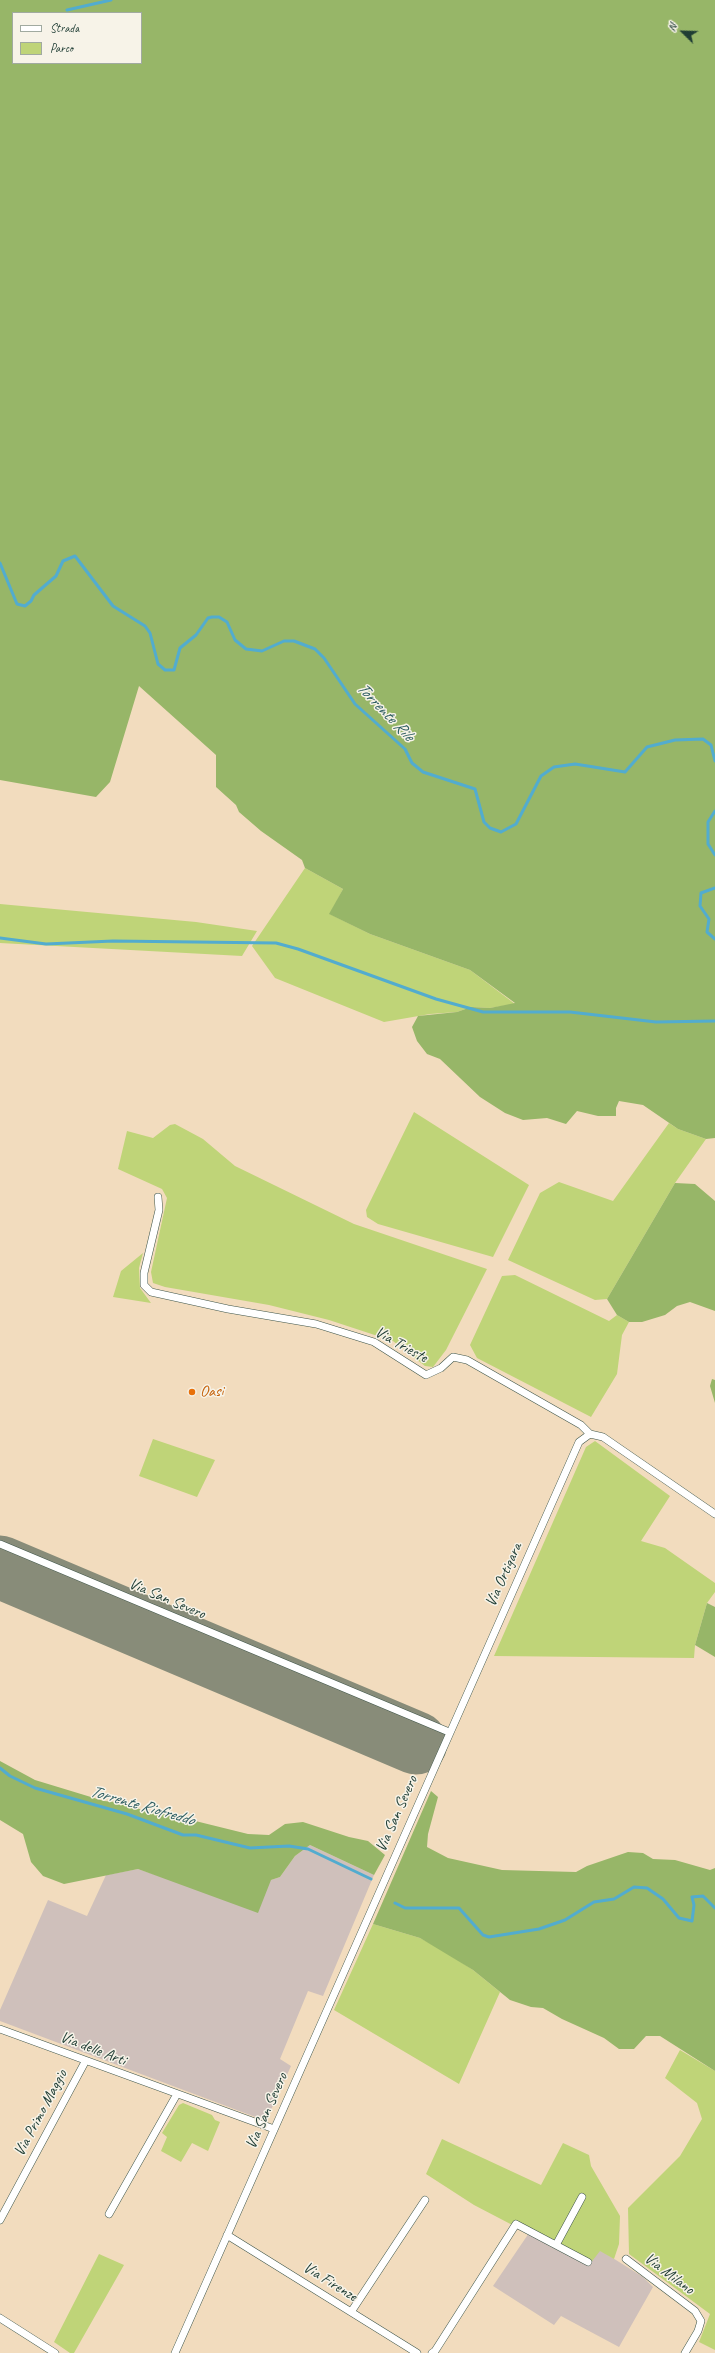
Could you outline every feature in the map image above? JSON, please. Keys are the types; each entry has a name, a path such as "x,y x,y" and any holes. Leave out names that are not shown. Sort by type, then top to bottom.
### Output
{"street":[{"name":"Via Trieste","path":"158,1197 159,1210 144,1273 144,1285 150,1292 228,1309 316,1324 374,1342 426,1375 441,1368 453,1357 467,1360 581,1425 590,1434 603,1437 715,1514"},
{"name":"Via Ortigara","path":"449,1732 579,1442 590,1434"},
{"name":"Via San Severo","path":"0,1544 449,1732 174,2353"},
{"name":"Via delle Arti","path":"0,2029 85,2062 274,2129"},
{"name":"Via Primo Maggio","path":"0,2220 85,2062"},
{"path":"109,2214 177,2094"},
{"path":"556,2245 582,2196"},
{"path":"351,2312 425,2200"},
{"path":"432,2353 436,2351 516,2224 588,2262"},
{"name":"Via Firenze","path":"227,2235 417,2353"},
{"name":"Via Milano","path":"626,2259 695,2311 701,2321 698,2331 685,2353"},
{"path":"0,2318 55,2353"}],"shaded area":[{"path":"310,1845 374,1875 323,1996 308,1991 280,2059 291,2066 266,2121 0,2021 0,2010 48,1900 87,1916 106,1875 138,1869 183,1884 271,1880 280,1877 295,1856"},
{"path":"529,2233 600,2250 643,2277 653,2287 619,2347 561,2316 554,2325 493,2286"}],"green space":[{"path":"0,0 715,0 715,1138 706,1139 678,1129 643,1105 619,1101 616,1108 616,1116 598,1116 577,1111 566,1124 547,1118 523,1120 505,1113 480,1097 440,1059 427,1054 417,1041 412,1027 418,1016 457,1012 471,1007 490,1008 515,1003 470,970 370,934 329,914 343,889 305,868 302,860 261,831 239,812 236,805 216,787 216,755 139,686 110,782 96,797 0,780"},
{"path":"305,868 343,889 330,914 370,934 470,970 515,1004 490,1008 471,1007 457,1012 430,1014 384,1022 275,978 252,946"},
{"path":"0,904 196,922 257,931 242,956 0,943"},
{"path":"414,1112 529,1185 493,1257 378,1224 367,1217 366,1210"},
{"path":"669,1123 678,1129 706,1139 675,1183 607,1299 595,1300 508,1260 540,1193 559,1182 613,1201"},
{"path":"175,1124 203,1139 235,1166 354,1224 487,1269 446,1350 433,1367 425,1366 393,1341 329,1320 269,1305 165,1287 153,1283 151,1272 167,1198 162,1189 118,1169 127,1131 153,1138 170,1125"},
{"path":"675,1183 695,1184 715,1201 715,1311 690,1302 677,1306 665,1315 642,1322 629,1322 617,1315 607,1299"},
{"path":"143,1253 139,1268 140,1288 151,1303 113,1297 121,1271"},
{"path":"515,1275 609,1321 617,1315 629,1322 622,1335 617,1374 591,1417 477,1358 470,1345 502,1276"},
{"path":"712,1379 715,1380 715,1403 710,1386"},
{"path":"153,1439 215,1460 197,1497 139,1476"},
{"path":"595,1441 670,1496 641,1541 665,1548 715,1583 715,1592 707,1603 695,1645 694,1658 494,1656 586,1447"},
{"path":"707,1603 715,1607 715,1657 695,1645"},
{"path":"0,1761 35,1780 104,1801 126,1803 144,1811 163,1813 248,1834 269,1835 285,1824 303,1822 349,1837 368,1841 385,1855 374,1875 310,1845 295,1856 280,1877 271,1880 258,1913 138,1869 64,1884 43,1876 31,1862 23,1834 0,1820"},
{"path":"431,1791 438,1797 428,1834 427,1847 448,1858 502,1870 576,1872 587,1866 628,1852 643,1853 653,1859 675,1860 710,1870 715,1868 715,2071 660,2036 646,2036 634,2049 619,2049 604,2038 562,2019 543,2008 531,2007 510,2000 473,1970 420,1938 373,1924"},
{"path":"373,1924 420,1938 441,1949 473,1970 500,1992 459,2084 334,2010"},
{"path":"680,2050 715,2071 715,2350 699,2342 710,2314 629,2254 628,2208 680,2156 702,2119 697,2103 665,2078"},
{"path":"183,2103 212,2115 215,2120 220,2122 208,2151 192,2143 181,2162 161,2151 167,2137 162,2133 179,2105"},
{"path":"442,2139 541,2185 563,2143 589,2155 591,2166 620,2216 619,2244 614,2259 600,2251 589,2265 474,2205 426,2174"},
{"path":"99,2254 124,2265 74,2353 70,2353 54,2342"}],"waterway":[{"path":"67,10 111,0"},
{"name":"Torrente Rile","path":"0,563 17,604 25,606 31,601 34,595 56,576 63,561 75,556 113,606 145,626 150,633 158,664 165,670 174,670 180,648 196,635 208,618 212,617 219,617 227,622 235,640 246,649 262,651 284,641 294,641 315,649 324,658 355,704 405,749 412,763 423,772 475,789 484,822 490,828 501,832 516,824 541,776 554,767 575,764 625,772 647,747 675,740 703,739 711,745 715,761"},
{"name":"Torrente Rile","path":"715,811 708,822 708,844 715,855"},
{"name":"Torrente Rile","path":"715,888 701,893 700,906 709,919 707,932 715,939"},
{"path":"0,938 46,944 113,941 276,943 298,949 436,999 483,1012 570,1012 656,1022 715,1021"},
{"name":"Torrente Riofreddo","path":"0,1768 10,1776 35,1788 127,1814 183,1835 196,1835 250,1848 289,1846 308,1849 371,1879"},
{"name":"Torrente Riofreddo","path":"395,1903 405,1908 459,1908 483,1935 489,1937 539,1929 565,1920 594,1902 614,1899 634,1887 647,1888 663,1899 679,1918 692,1921 694,1905 692,1897 703,1896 715,1908"}],"runway":[{"path":"0,1567 416,1743"}],"place":[{"name":"Oasi","path":"192,1392"}]}
